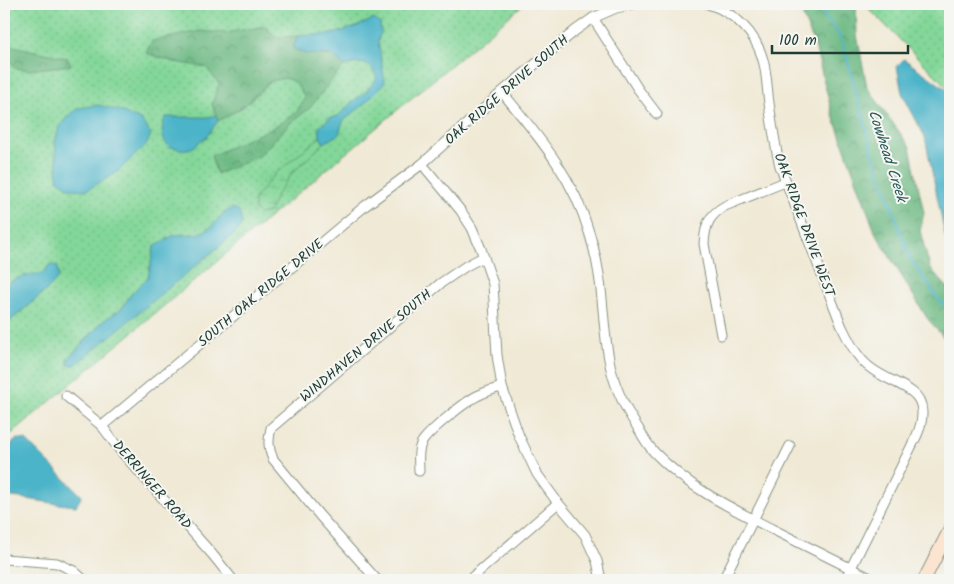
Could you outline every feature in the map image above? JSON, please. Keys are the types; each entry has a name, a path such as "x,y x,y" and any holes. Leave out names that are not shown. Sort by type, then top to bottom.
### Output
{"main road":[{"path":"924,580 950,529"}],"street":[{"path":"634,4 616,8 593,18 657,114"},
{"name":"OAK RIDGE DRIVE WEST","path":"708,4 719,7 736,18 747,28 756,42 763,59 776,153 785,182 850,343 866,364 876,373 913,392 921,405 923,420 921,427 850,568"},
{"name":"OAK RIDGE DRIVE SOUTH","path":"422,164 502,92 593,18"},
{"path":"502,92 552,154 584,214 596,255 609,361 626,411 654,452 700,491 874,580"},
{"path":"422,164 472,228 493,284 497,356 502,387 519,436 537,474 585,535 597,561 601,580"},
{"name":"SOUTH OAK RIDGE DRIVE","path":"102,426 365,206 422,164"},
{"path":"721,334 704,244 704,232 716,211 785,182"},
{"name":"WINDHAVEN DRIVE SOUTH","path":"377,580 277,465 268,449 271,428 441,283 466,266 483,258"},
{"path":"419,471 418,456 420,446 432,430 475,397 502,387"},
{"name":"DERRINGER ROAD","path":"66,396 102,426 119,449 233,580"},
{"path":"723,580 790,446"},
{"path":"469,580 558,503"},
{"path":"4,559 57,563 74,571 84,580"},
{"path":"845,580 850,568"}],"green space":[{"path":"4,4 524,4 4,440"},
{"path":"798,4 856,4 857,35 867,87 910,147 924,213 920,231 930,268 947,287 950,287 950,340 945,339 927,318 875,232 832,113 815,46"},
{"path":"864,4 950,4 950,88 949,89"},
{"path":"266,26 274,37 298,36 293,48 306,54 332,55 344,66 310,108 291,122 259,156 217,174 211,156 272,128 297,112 305,97 295,82 285,78 271,81 243,107 218,121 212,104 219,84 206,67 174,62 146,53 152,41 200,31 225,33"},
{"path":"4,44 67,58 71,65 29,70 14,68 8,54 4,53"},
{"path":"320,137 324,143 292,173 276,196 269,212 259,214 255,210 254,199 276,173"}],"water":[{"path":"374,19 380,23 381,32 378,41 385,83 361,107 343,121 339,134 324,143 320,137 319,127 330,118 338,116 353,101 366,92 377,78 368,65 360,63 344,66 332,55 306,54 293,48 298,36 332,34"},
{"path":"904,59 950,92 950,251 948,250 925,137 902,93 897,66"},
{"path":"98,105 121,111 142,121 151,134 147,144 116,173 87,190 71,189 58,180 55,142 59,127 78,108"},
{"path":"216,115 218,121 204,140 193,147 178,149 170,147 164,140 162,128 166,117 208,117"},
{"path":"233,208 239,211 242,223 238,231 75,365 68,365 68,359 103,321 121,309 132,293 148,277 154,247 174,235 197,234 210,228 224,213"},
{"path":"50,264 57,266 59,277 49,288 11,320 4,331 4,288 11,281 24,276 43,273"},
{"path":"17,439 26,440 82,496 76,506 4,496 4,451"}],"waterway":[{"name":"Cowhead Creek","path":"817,4 842,40 874,157 910,258 941,303 950,307"}]}
